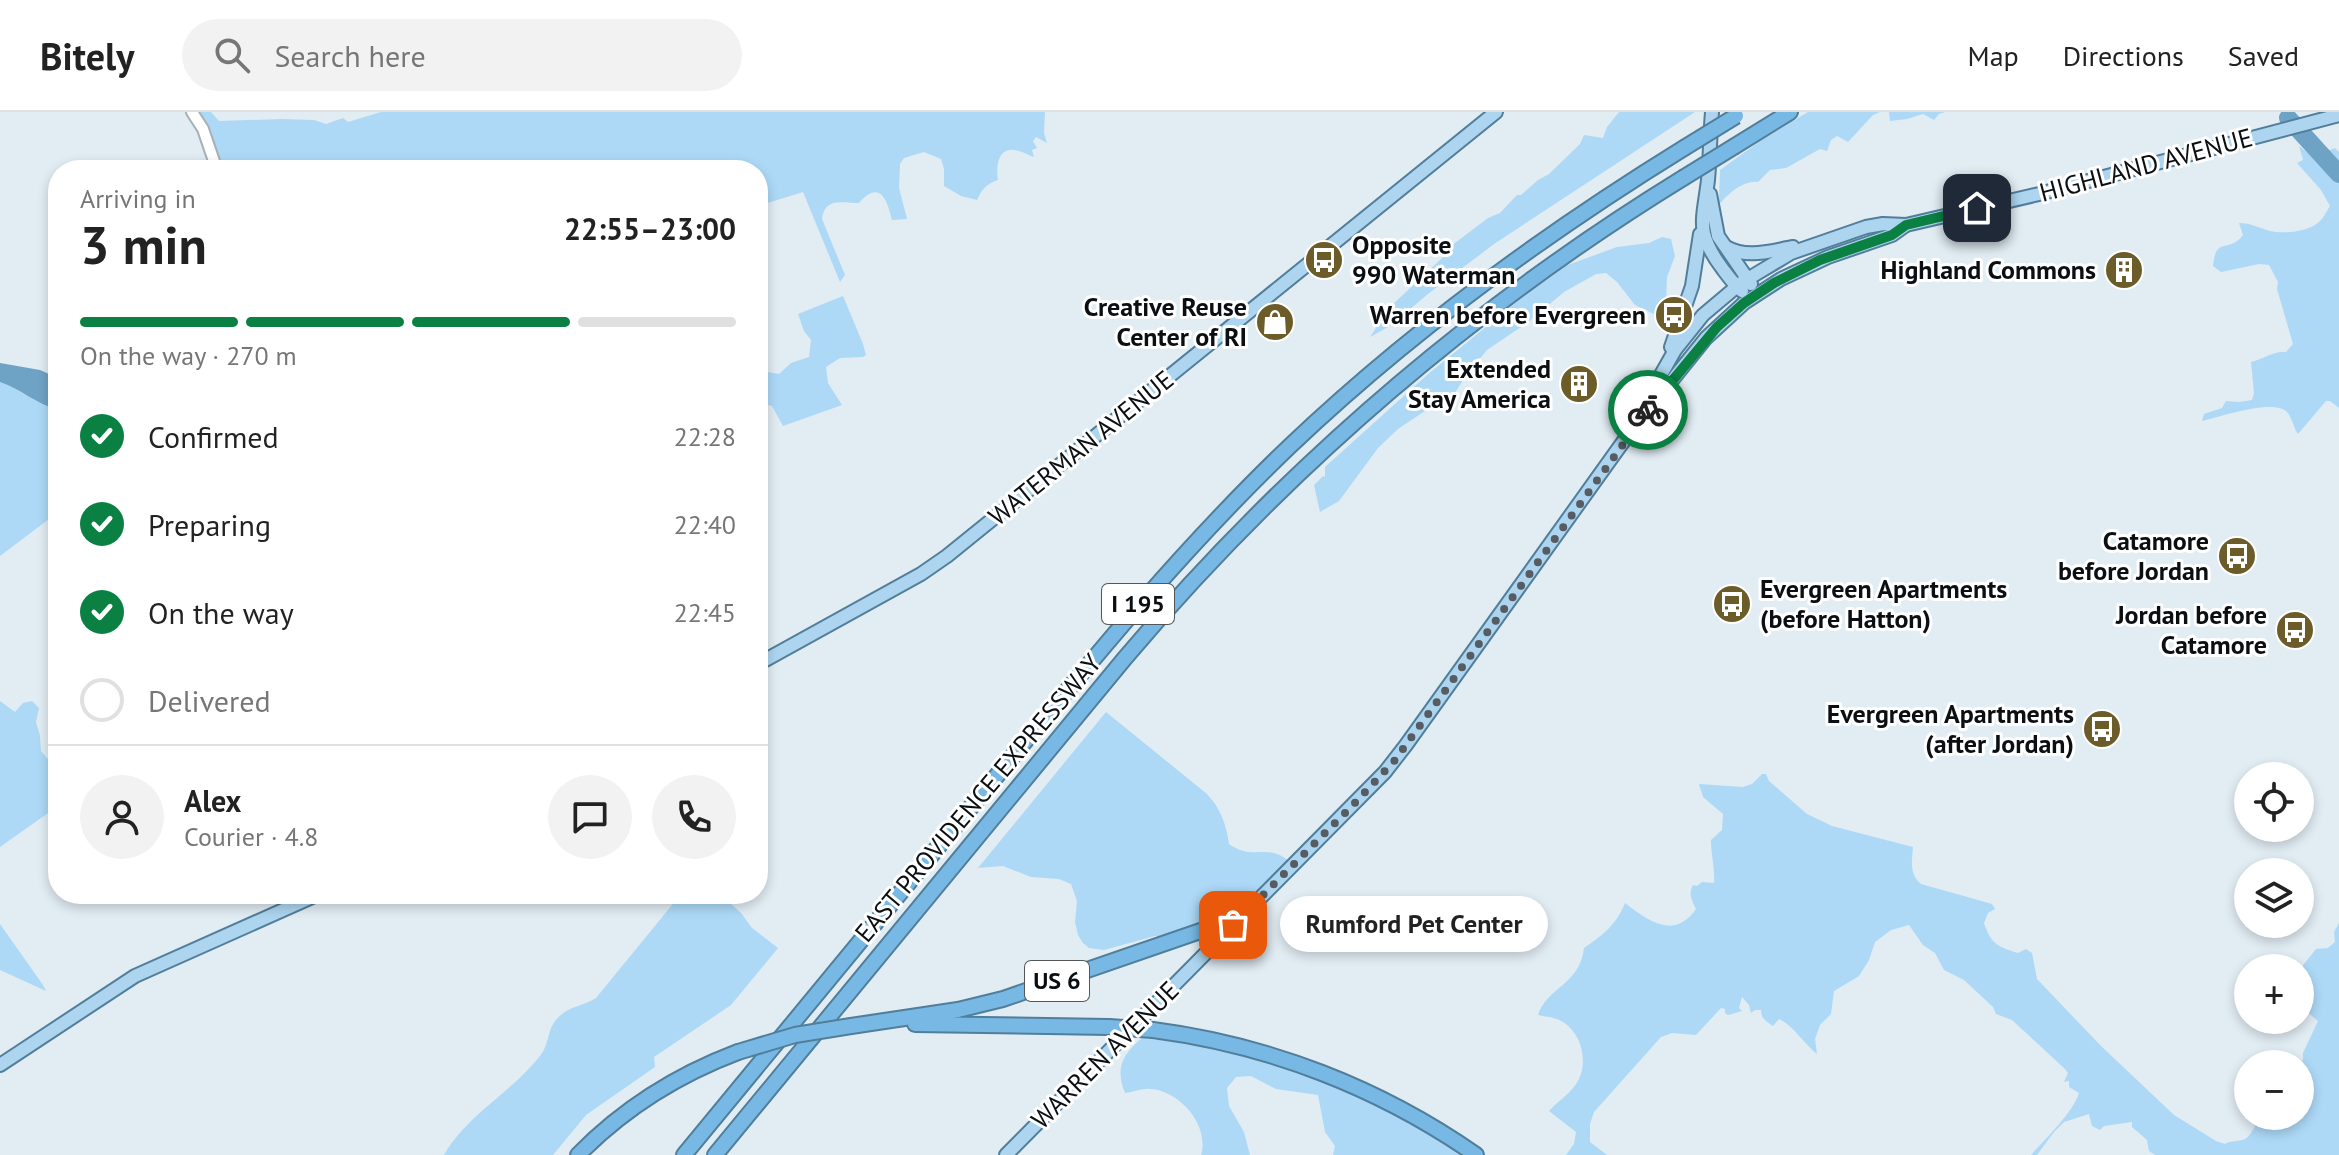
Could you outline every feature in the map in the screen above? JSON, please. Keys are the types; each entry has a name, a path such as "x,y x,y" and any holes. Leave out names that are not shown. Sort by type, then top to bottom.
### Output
{"highway":[{"name":"EAST PROVIDENCE EXPRESSWAY","path":"715,1155 1125,658 1190,583 1258,512 1349,426 1472,322 1559,258 1790,112"},
{"name":"EAST PROVIDENCE EXPRESSWAY","path":"684,1155 1123,622 1252,482 1344,396 1454,305 1570,221 1740,114"},
{"name":"US 6","path":"578,1155 603,1130 646,1098 694,1070 738,1052 795,1035 958,1010 1016,995 1209,928 1254,905"},
{"path":"851,1026 1109,1027 1153,1030 1226,1043 1321,1072 1403,1109 1476,1155"}],"main road":[{"name":"WATERMAN AVENUE","path":"768,659 921,574 947,556 1496,112"},
{"path":"1650,392 1672,345 1697,260 1708,179 1712,112"},
{"name":"HIGHLAND AVENUE","path":"1736,286 1785,256 1875,225 1906,225 2039,194 2339,115"},
{"path":"1708,179 1715,227 1723,245 1748,278 1754,296"},
{"path":"1702,223 1708,249 1736,286 1754,296"},
{"name":"HIGHLAND AVENUE","path":"1754,296 1812,263 1887,237 1906,225"},
{"path":"1723,245 1735,252 1754,254 1820,242"},
{"name":"WARREN AVENUE","path":"1628,435 1650,392 1690,329 1736,286"},
{"name":"WARREN AVENUE","path":"1006,1155 1395,760 1628,435 1706,338 1754,296"},
{"path":"0,1065 135,976 297,904"}],"street":[{"path":"192,112 203,129 214,160"}],"shaded area":[{"path":"192,112 211,112 219,121 282,119 314,120 326,124 343,118 348,122 381,112 1045,112 1047,143 1036,137 1033,141 1037,148 1032,150 1034,157 1016,150 1004,152 998,165 998,180 985,187 977,200 961,196 944,186 941,159 924,152 904,158 900,164 899,188 907,219 892,220 885,199 877,192 859,203 831,204 822,219 845,275 840,282 803,192 768,203 768,160 212,160"},
{"path":"1619,112 1695,112 1494,244 1390,326 1370,337 1390,307 1451,246 1488,218 1500,213 1517,195 1549,174 1580,144 1584,135 1603,138"},
{"path":"1808,112 1880,112 1873,115 1848,142 1837,136 1831,140 1827,151 1820,149 1786,168 1770,170 1758,182 1742,185 1719,202 1720,170"},
{"path":"1889,112 1945,112 1934,120 1923,114 1890,121"},
{"path":"2299,146 2313,157 2335,148 2339,152 2339,408 2326,401 2298,434 2288,413 2279,408 2257,408 2202,421 2204,414 2222,408 2226,401 2252,400 2251,362 2286,352 2293,344 2277,289 2278,282 2269,265 2259,264 2221,272 2213,266 2217,251 2238,241 2243,235 2239,223 2289,232 2309,228 2322,218 2330,206 2321,190 2297,163 2303,160"},
{"path":"1662,237 1671,239 1675,256 1667,277 1666,303 1660,317 1635,305 1606,273 1596,274 1564,292 1531,320 1487,350 1449,402 1428,409 1398,429 1378,448 1339,501 1320,512 1314,485 1325,477 1325,467 1427,375 1535,287 1565,266 1617,247 1649,243"},
{"path":"843,296 866,355 840,358 826,367 828,383 842,405 783,426 772,406 768,405 768,372 779,374 791,363 809,357 811,340 798,314"},
{"path":"0,363 48,374 48,406 15,388 0,382"},
{"path":"0,382 48,406 48,520 0,556"},
{"path":"0,701 15,712 23,703 32,701 39,708 36,722 41,751 48,759 48,813 0,847"},
{"path":"1106,712 1207,794 1222,817 1229,844 1247,852 1277,854 1294,866 1255,906 1171,937 1155,936 1104,950 1089,948 1078,935 1075,922 1077,901 1071,884 1059,879 1031,877 1003,866 978,868"},
{"path":"1766,774 1769,781 1807,814 1832,826 1913,847 1913,872 1921,884 1992,904 1995,909 1988,913 1984,923 1989,936 2011,951 2018,953 2026,949 2032,953 2037,979 2101,1046 2174,1115 2225,1144 2242,1140 2253,1130 2314,1130 2314,1050 2304,1050 2318,1021 2314,1018 2312,954 2316,949 2328,948 2335,942 2334,932 2339,923 2339,1155 2155,1155 2149,1151 2147,1140 2132,1127 2132,1122 2104,1126 2100,1130 2092,1126 2089,1114 2064,1122 2037,1155 2031,1155 2065,1117 2079,1093 2069,1087 2069,1081 2064,1082 2068,1073 2065,1069 2012,1020 1996,1014 1993,1007 1964,980 1944,970 1935,953 1923,945 1909,925 1891,930 1875,942 1859,976 1834,991 1831,1014 1820,1025 1815,1039 1817,1054 1784,1022 1779,1019 1773,1026 1763,1018 1761,1010 1751,1013 1742,997 1739,1008 1742,1011 1728,1015 1721,1008 1696,1035 1672,1033 1661,1037 1594,1112 1590,1142 1607,1155 1566,1155 1574,1144 1576,1132 1549,1111 1576,1084 1582,1072 1583,1056 1578,1040 1569,1027 1557,1019 1538,1015 1542,1006 1570,978 1584,948 1608,929 1625,903 1642,916 1660,924 1670,926 1688,919 1696,909 1691,895 1693,885 1714,883 1711,840 1722,830 1723,814 1703,797 1699,784 1743,787"},
{"path":"673,904 731,904 752,928 778,948 731,1005 654,1057 655,1067 586,1115 553,1155 444,1155 465,1127 540,1056 557,1019 566,1011 596,998"},
{"path":"0,924 43,985 46,991 0,970"},
{"path":"1142,1038 1226,1051 1310,1075 1390,1110 1462,1155 1333,1155 1335,1146 1325,1132 1318,1095 1276,1089 1251,1076 1236,1077 1227,1088 1229,1106 1244,1132 1250,1155 1201,1155 1203,1144 1197,1122 1182,1103 1162,1091 1151,1089 1125,1093 1122,1062"}],"waterway":[{"path":"2288,118 2339,174"}],"way so far":[{"path":"1233,925 1395,760 1648,410"}],"place":[{"name":"Opposite 990 Waterman","path":"1324,260"},
{"name":"Highland Commons","path":"2124,270"},
{"name":"Warren before Evergreen","path":"1674,315"},
{"name":"Creative Reuse Center of RI","path":"1275,322"},
{"name":"Extended Stay America","path":"1579,384"},
{"name":"Catamore before Jordan","path":"2237,556"},
{"name":"Evergreen Apartments (before Hatton)","path":"1732,604"},
{"name":"Jordan before Catamore","path":"2295,630"},
{"name":"Evergreen Apartments (after Jordan)","path":"2102,729"},
{"name":"Rumford Pet Center","path":"1233,925"}],"route":[{"path":"1648,410 1706,338 1744,303 1774,283 1820,260 1892,235 1906,225 1977,208"}]}
